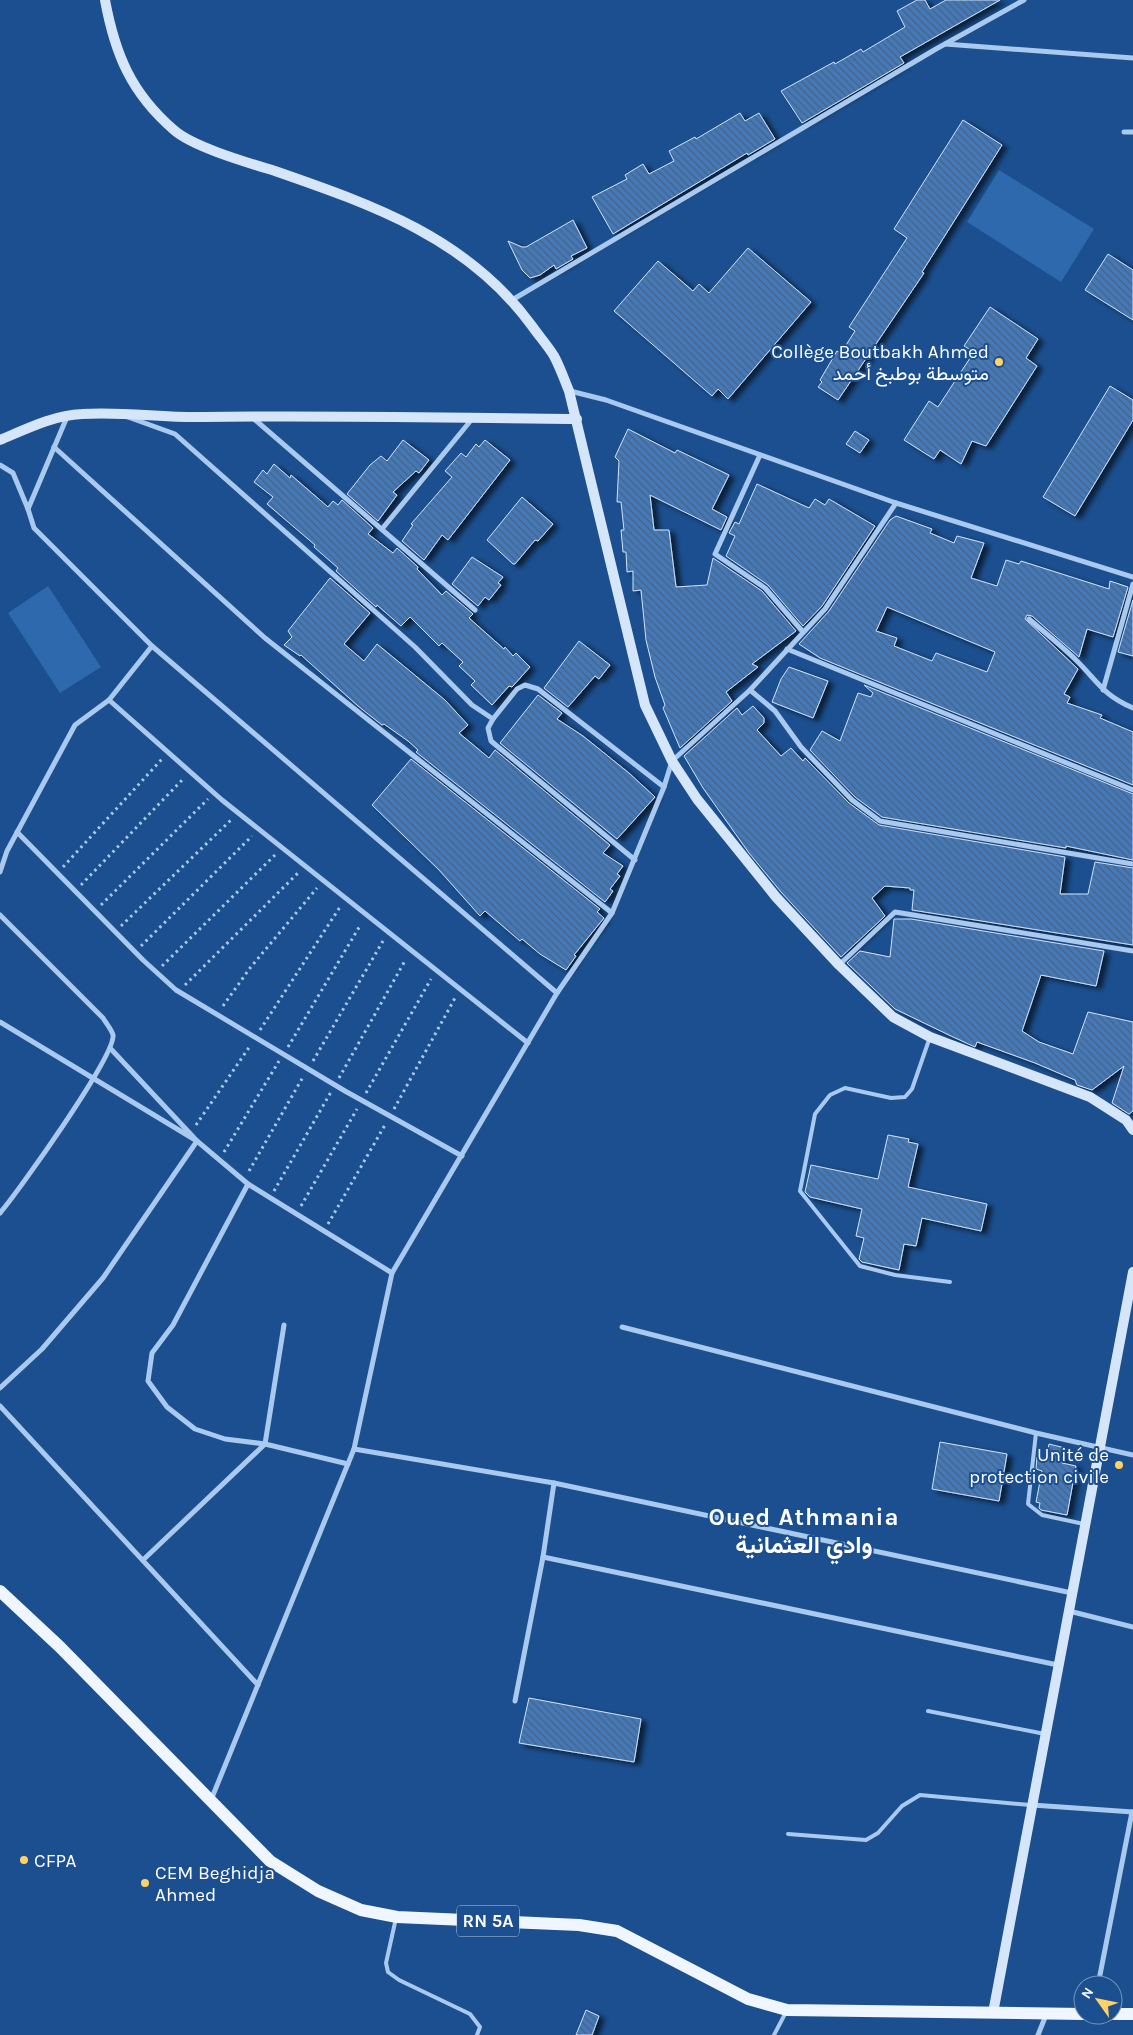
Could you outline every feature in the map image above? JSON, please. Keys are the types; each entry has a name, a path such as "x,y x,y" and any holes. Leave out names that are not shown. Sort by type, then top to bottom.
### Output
{"main road":[{"path":"105,0 112,39 130,79 153,109 175,132 212,150 339,194 426,231 477,266 512,300 553,355 569,391 645,705 672,761 697,800 776,897 838,965 893,1017 930,1037 1090,1097 1126,1120 1133,1130"},
{"path":"0,440 39,424 82,414 190,417 319,415 577,419"},
{"path":"992,2013 1133,1276"},
{"name":"RN 5A","path":"0,1591 60,1647 270,1861 318,1892 361,1910 396,1917 579,1924 617,1931 748,1999 787,2010 1073,2014"}],"street":[{"path":"512,300 945,44 1024,0"},
{"path":"945,44 1133,58"},
{"path":"1124,132 1133,132"},
{"path":"569,391 606,400 896,503 1133,577"},
{"path":"122,415 175,434 408,640 472,705 493,718"},
{"path":"251,416 475,610"},
{"path":"28,509 67,417"},
{"path":"382,529 472,418"},
{"path":"54,447 265,638 612,913"},
{"path":"760,455 715,554 765,588 803,632"},
{"path":"0,465 13,473 34,528 152,646 557,992"},
{"path":"211,1801 354,1449 392,1272 557,992 612,913 635,860 672,761 750,690 825,609 896,503"},
{"path":"1103,690 1133,584"},
{"path":"1029,619 1077,662 1103,690 1115,700 1133,708"},
{"path":"0,872 7,851 75,725 109,700 152,646"},
{"path":"787,649 1133,790"},
{"path":"635,860 492,741 488,728 493,718 517,689 525,685 538,689 664,786"},
{"path":"750,690 775,711 801,747 852,800 880,821 1133,864"},
{"path":"109,700 238,813 528,1043"},
{"path":"17,832 135,952 179,991 335,1085 462,1156"},
{"path":"838,965 895,912 1133,951"},
{"path":"0,915 103,1018 113,1035 110,1048 93,1080 0,1213"},
{"path":"0,1022 93,1080 197,1141 246,1182 392,1272"},
{"path":"110,1048 197,1141"},
{"path":"0,1388 42,1349 103,1278 197,1141"},
{"path":"246,1182 173,1325 152,1354 148,1381 167,1407 195,1428 225,1439 265,1444 348,1464"},
{"path":"143,1560 265,1444 284,1325"},
{"path":"622,1327 1036,1433 1133,1455"},
{"path":"0,1406 258,1685"},
{"path":"354,1449 554,1483 1072,1593"},
{"path":"516,1702 543,1557 554,1483"},
{"path":"543,1557 1058,1665"},
{"path":"1068,1611 1133,1627"},
{"path":"1032,1805 1132,1812 1100,1975"},
{"path":"1038,2035 1047,2014"}],"lane":[{"path":"930,1037 912,1089 905,1097 891,1098 845,1088 830,1095 815,1114 800,1191 860,1266 895,1275 950,1282"},
{"path":"1036,1433 1028,1504 1042,1516 1085,1524"},
{"path":"928,1711 1045,1734"},
{"path":"788,1834 866,1840 878,1833 902,1806 920,1795 1032,1805"},
{"path":"396,1917 386,1963 388,1972 399,1980 470,2014 480,2027 477,2035"},
{"path":"774,2035 787,2010"}],"path":[{"path":"58,873 168,752"},
{"path":"75,891 190,772"},
{"path":"95,911 214,793"},
{"path":"116,932 238,813"},
{"path":"135,952 259,829"},
{"path":"156,971 283,848"},
{"path":"179,991 306,866"},
{"path":"217,1015 250,968 324,881"},
{"path":"191,1134 346,899"},
{"path":"219,1159 367,915"},
{"path":"246,1182 308,1069 388,932"},
{"path":"270,1198 411,950"},
{"path":"296,1214 436,970"},
{"path":"324,1231 460,989"}],"shaded area":[{"path":"999,170 1094,229 1061,282 967,222"},
{"path":"48,586 101,667 60,693 8,613"}],"building":[{"path":"917,0 925,0 930,9 946,0 1000,0 900,57 904,63 802,123 781,91 861,49 863,52 905,27 897,11"},
{"path":"740,113 745,121 759,113 775,139 748,155 747,153 613,234 592,197 627,179 625,175 643,164 649,174 674,161 669,151 695,137 696,139"},
{"path":"963,120 1002,145 922,272 924,273 838,400 818,387 822,382 820,380 837,351 841,353 855,331 849,327 907,238 894,229"},
{"path":"573,220 587,248 571,256 573,259 556,269 554,265 540,275 530,278 522,270 508,241 526,247"},
{"path":"748,248 811,302 728,399 718,389 712,396 614,311 658,261 693,291 699,284 709,293"},
{"path":"1108,254 1133,270 1133,320 1085,290"},
{"name":"Collège Boutbakh Ahmed متوسطة بوطبخ أحمد","path":"990,307 1038,339 1026,358 1037,366 986,446 972,441 961,464 940,450 934,459 904,440 929,401 938,407 974,352 964,346"},
{"path":"1110,386 1133,400 1133,420 1075,516 1043,497"},
{"path":"628,429 675,453 677,450 729,475 712,509 727,517 721,530 650,495 654,530 669,530 676,587 707,585 713,558 762,591 796,631 752,664 758,667 726,692 732,701 680,748 663,708 665,705 655,677 646,640 641,590 633,591 633,571 627,572 626,552 623,552 621,530 624,530 621,502 617,502 619,461 615,457"},
{"path":"855,431 869,440 860,453 846,444"},
{"path":"403,440 429,460 419,473 416,471 393,492 397,495 378,521 347,494 370,465 381,456 387,461"},
{"path":"485,440 510,460 448,540 442,535 424,560 402,541 413,525 411,524 452,477 445,471 461,453 466,457 476,444 479,447"},
{"path":"274,464 290,478 291,475 328,507 333,501 338,505 342,500 373,528 368,534 393,553 397,548 418,567 417,569 442,595 446,591 473,614 469,618 504,649 505,647 513,656 516,653 530,667 492,705 471,685 475,681 459,666 463,662 442,643 439,646 410,617 401,626 377,605 376,607 336,571 338,568 314,547 315,545 267,504 273,497 254,482 263,470 267,474"},
{"path":"757,484 809,508 815,499 825,505 829,499 875,526 822,606 803,626 768,585 726,556 735,536 729,533 735,522 739,524"},
{"path":"522,497 553,524 513,564 487,540"},
{"path":"896,516 932,529 930,533 954,543 957,536 984,543 971,578 997,586 1006,560 1019,564 1021,561 1109,589 1110,581 1128,587 1113,637 1087,629 1079,657 1032,616 1027,615 1025,619 1078,669 1064,694 1070,697 1067,703 1102,715 1100,718 1133,732 1133,785 820,658 799,644 829,611 890,520","holes":["887,607 995,652 987,672 936,653 932,661 894,646 897,638 876,631"]},
{"path":"472,557 503,577 498,583 501,585 489,600 485,597 478,606 452,584"},
{"path":"330,578 370,613 344,644 364,661 377,644 445,700 468,725 459,733 489,758 495,750 610,845 603,853 623,866 617,874 620,876 610,889 613,891 605,902 416,752 418,750 408,741 384,724 382,725 358,706 301,655 284,645 292,637 288,631"},
{"path":"1133,600 1133,656 1118,652"},
{"path":"579,641 610,665 599,679 595,676 568,707 544,688"},
{"path":"789,667 828,681 813,718 772,702 781,679"},
{"path":"864,685 1133,794 1133,860 1066,846 1066,848 882,817 855,797 810,750 822,731 840,741 858,693 871,697 873,693"},
{"path":"538,695 562,713 557,719 583,736 629,773 655,797 617,839 500,743"},
{"path":"753,706 764,718 764,723 757,730 781,756 791,748 803,761 805,758 849,803 879,825 1065,857 1060,894 1088,894 1095,862 1133,868 1133,945 912,910 914,890 885,886 872,898 885,916 841,957 781,892 749,853 703,788 684,756 737,708 742,715"},
{"path":"411,759 600,909 597,912 604,918 574,955 576,956 566,970 540,954 522,939 520,941 485,911 480,916 439,870 372,805"},
{"path":"894,919 911,919 1104,951 1096,986 1041,975 1022,1031 1039,1042 1073,1054 1088,1012 1133,1022 1133,1111 1129,1114 1112,1103 1124,1066 1092,1090 1077,1085 1075,1080 1035,1063 977,1042 975,1047 895,1009 847,963 860,951 890,957"},
{"path":"888,1135 909,1139 908,1142 918,1144 908,1187 987,1204 981,1231 922,1218 916,1246 904,1244 899,1270 862,1262 859,1259 864,1238 856,1236 862,1209 810,1197 805,1192 811,1165 878,1179"},
{"path":"940,1442 1007,1454 999,1501 932,1489"},
{"path":"1049,1444 1065,1448 1062,1463 1076,1466 1067,1515 1041,1510 1039,1508 1040,1503 1036,1502 1042,1471 1036,1469 1037,1457 1046,1459"},
{"path":"529,1698 641,1719 634,1762 519,1743"},
{"path":"586,2010 599,2016 592,2035 576,2035"}],"place":[{"name":"Collège Boutbakh Ahmed متوسطة بوطبخ أحمد","path":"999,362"},
{"name":"Unité de protection civile","path":"1119,1465"},
{"name":"CFPA","path":"24,1860"},
{"name":"CEM Beghidja Ahmed","path":"145,1883"}],"district":[{"name":"Oued Athmania وادي العثمانية","path":"804,1531"}]}
